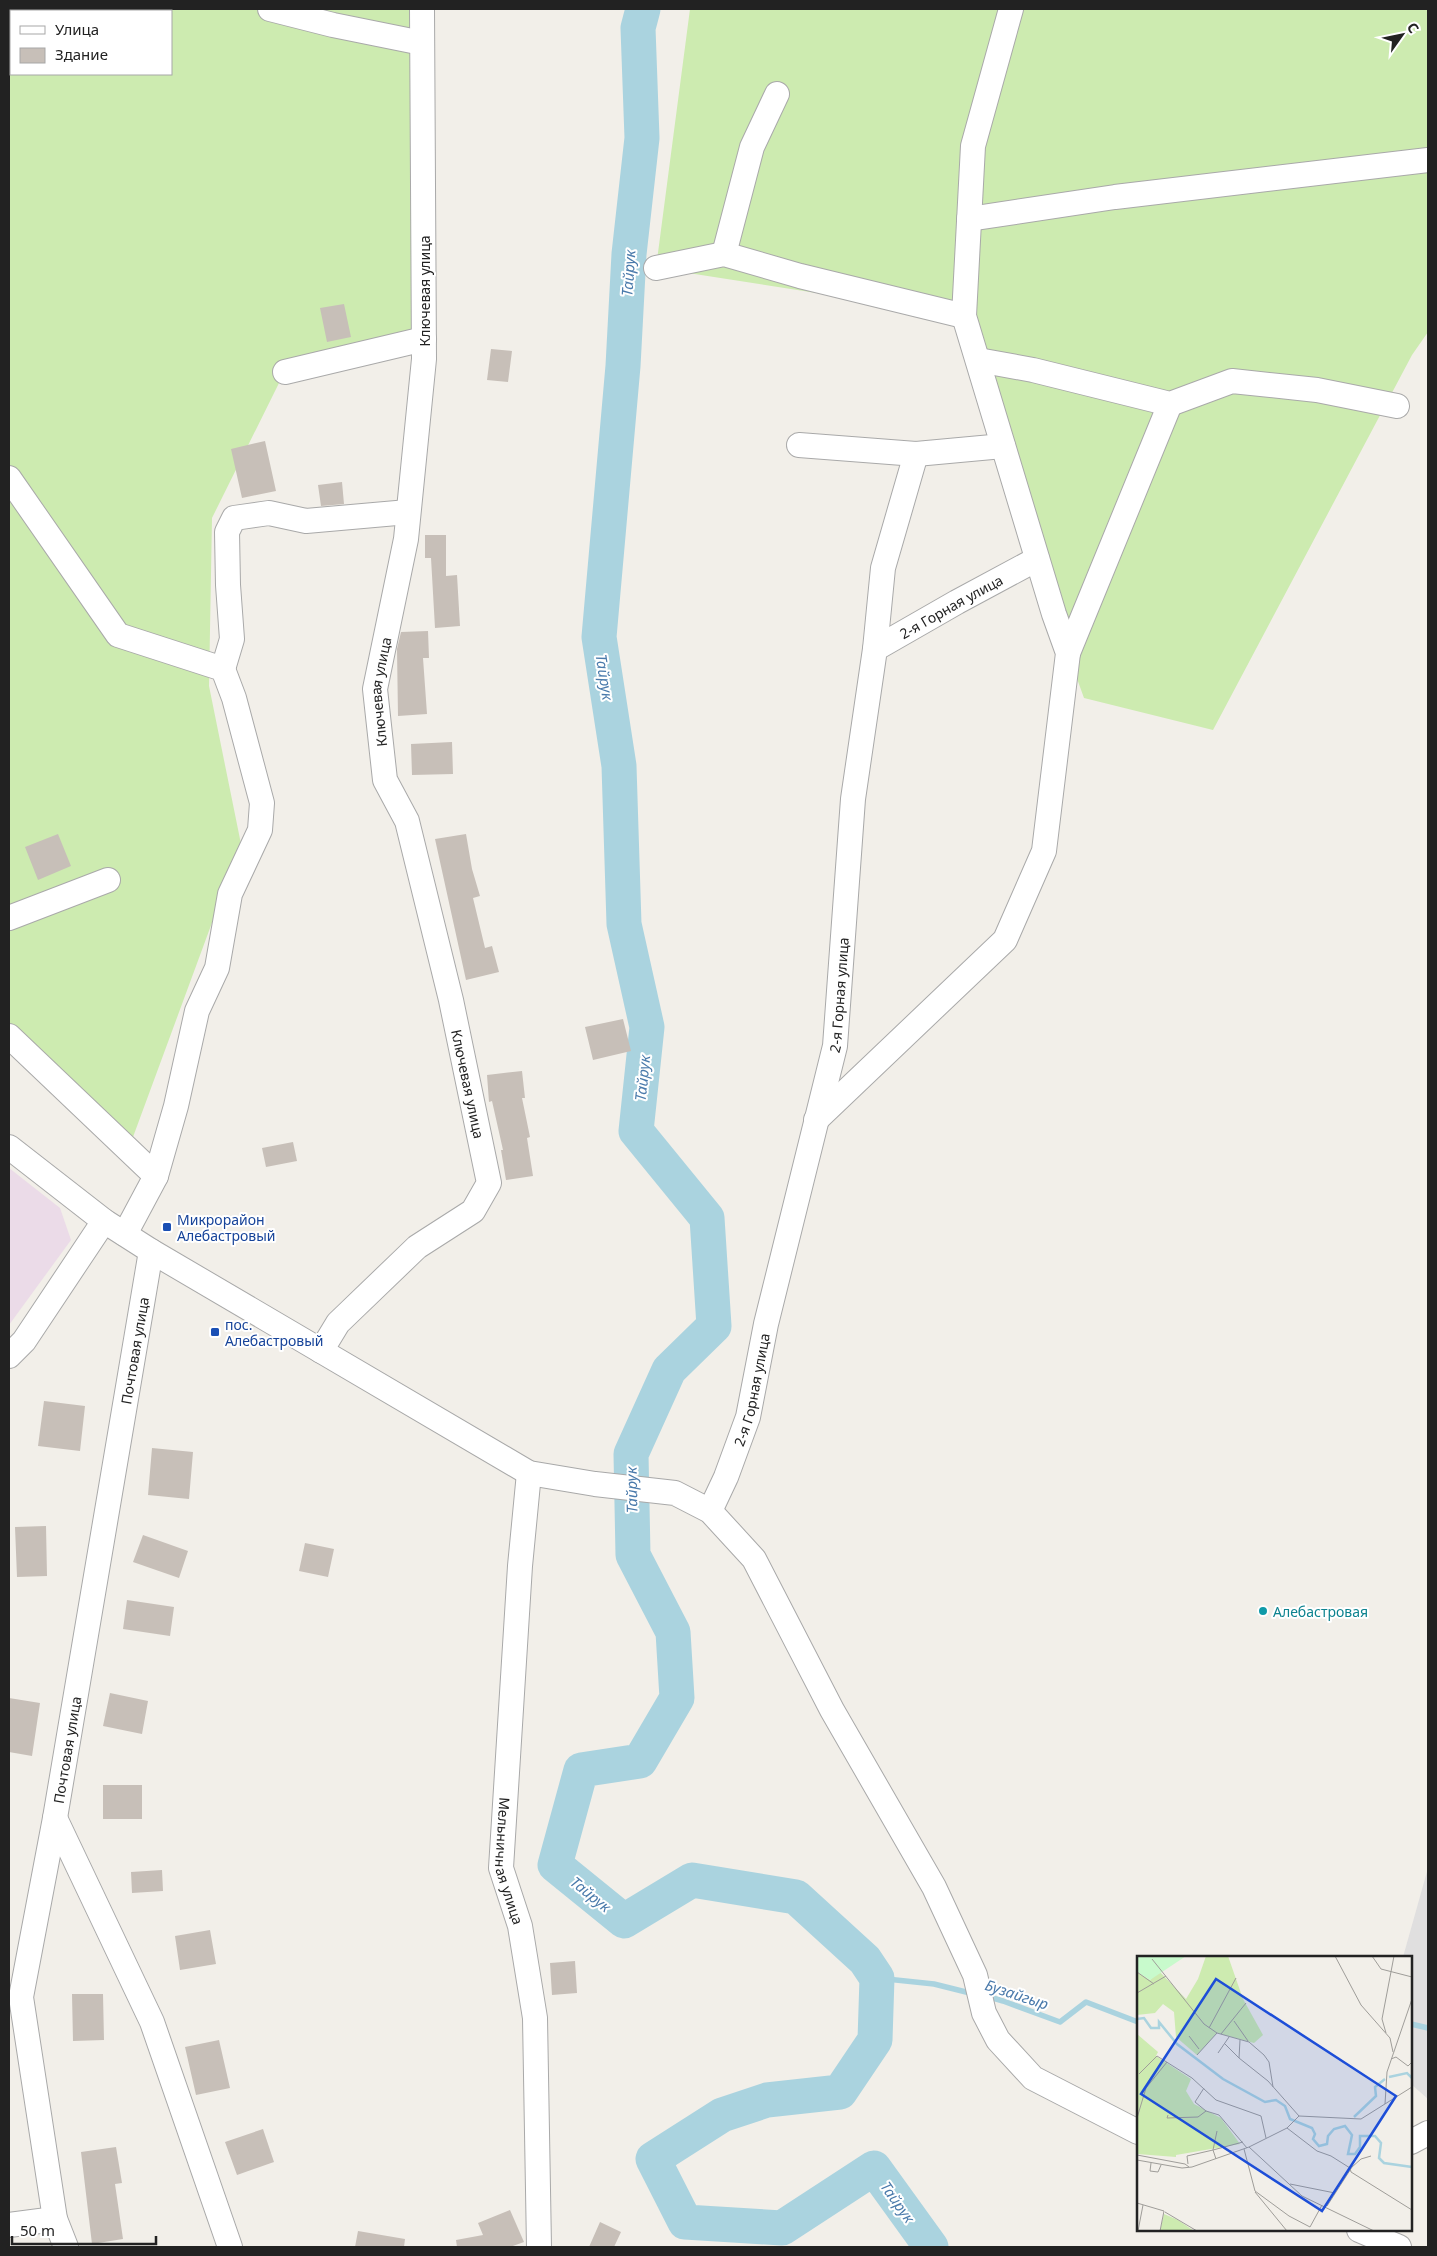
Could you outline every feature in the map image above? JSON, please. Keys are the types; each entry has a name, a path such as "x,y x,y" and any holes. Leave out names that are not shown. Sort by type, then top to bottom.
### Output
{"street":[{"path":"270,9 333,25 422,43"},
{"name":"Ключевая улица","path":"321,1351 338,1323 417,1247 473,1211 489,1184 451,1000 407,821 385,780 375,689 406,539 424,359 422,9"},
{"path":"1011,9 973,146 964,316 1037,559 1068,653"},
{"path":"724,254 752,147 777,94"},
{"path":"969,219 1115,197 1428,160"},
{"path":"656,268 724,254 800,276 964,316"},
{"path":"285,372 424,339"},
{"path":"978,360 1033,370 1170,404 1232,381 1317,390 1397,406"},
{"path":"816,1120 1006,940 1044,851 1068,653 1170,404"},
{"path":"799,445 916,454 1003,446"},
{"path":"875,650 883,568 916,454"},
{"path":"9,478 118,635 223,669"},
{"path":"125,1234 156,1176 176,1106 197,1011 216,968 230,894 260,830 262,803 234,698 223,669 232,639 227,532 234,518 269,512 306,520 408,512"},
{"name":"2-я Горная улица","path":"710,1511 726,1478 748,1417 766,1324 835,1046 853,799 875,650 957,602 1037,559"},
{"path":"9,918 108,880"},
{"path":"9,1036 156,1176"},
{"path":"9,1147 104,1220 151,1251 529,1473 595,1484 676,1493 710,1511 754,1558 832,1710 934,1887 975,1975 984,2012 998,2040 1033,2078 1137,2131"},
{"path":"9,1356 24,1341 104,1220"},
{"name":"Почтовая улица","path":"66,2247 55,2219 21,1997 55,1818 151,1251"},
{"name":"Мельничная улица","path":"529,1473 520,1566 501,1868 520,1926 535,2018 539,2247"},
{"path":"55,1818 152,2022 230,2247"},
{"path":"1412,2141 1428,2133"},
{"path":"9,2225 55,2219"},
{"path":"1361,2231 1399,2247"}],"shaded area":[{"path":"9,1168 60,1208 71,1240 9,1325"},
{"path":"1428,1868 1428,2099 1412,2085 1412,1956 1403,1956"}],"green space":[{"path":"9,9 418,9 417,351 280,381 212,518 209,686 241,844 126,1156 9,1035"},
{"path":"690,9 1428,9 1428,332 1412,355 1213,730 1084,698 1047,596 964,316 656,268"}],"building":[{"path":"344,304 351,337 327,342 320,308"},
{"path":"491,349 512,351 508,382 487,380"},
{"path":"265,441 276,491 242,498 231,449"},
{"path":"342,482 344,504 321,506 318,485"},
{"path":"425,535 446,535 446,576 457,575 460,626 435,628 431,558 425,558"},
{"path":"428,631 429,658 423,658 427,714 398,716 397,649 401,632"},
{"path":"452,742 453,774 412,775 411,744"},
{"path":"58,834 71,866 38,880 25,847"},
{"path":"466,834 472,869 480,896 473,898 485,948 492,946 499,972 466,980 435,839"},
{"path":"623,1019 631,1051 593,1060 585,1027"},
{"path":"522,1071 525,1098 522,1098 530,1137 527,1138 533,1176 506,1180 501,1150 503,1150 492,1101 489,1102 487,1075"},
{"path":"293,1142 297,1161 266,1167 262,1148"},
{"path":"44,1401 85,1406 80,1451 38,1446"},
{"path":"152,1448 193,1452 189,1499 148,1495"},
{"path":"46,1526 47,1576 17,1577 15,1527"},
{"path":"143,1535 188,1551 179,1578 133,1562"},
{"path":"305,1543 334,1549 328,1577 299,1571"},
{"path":"127,1600 174,1607 170,1636 123,1629"},
{"path":"110,1693 148,1701 142,1734 103,1726"},
{"path":"9,1698 40,1703 32,1756 9,1752"},
{"path":"103,1785 142,1785 142,1819 103,1819"},
{"path":"162,1870 163,1891 132,1893 131,1872"},
{"path":"210,1930 216,1964 180,1970 175,1936"},
{"path":"575,1961 577,1993 552,1995 550,1963"},
{"path":"72,1994 103,1994 104,2040 73,2041"},
{"path":"219,2040 230,2088 196,2095 185,2047"},
{"path":"263,2129 274,2162 237,2175 225,2142"},
{"path":"116,2147 122,2183 115,2184 123,2239 92,2244 81,2152"},
{"path":"510,2210 524,2242 510,2247 457,2247 456,2240 483,2235 478,2223"},
{"path":"600,2222 621,2232 614,2247 589,2247"},
{"path":"358,2231 405,2239 404,2247 355,2247"}],"waterway":[{"name":"Тайрук","path":"643,9 638,28 642,138 629,254 623,366 599,637 619,766 624,924 647,1027 636,1131 707,1218 714,1326 669,1370 631,1454 633,1555 673,1632 677,1698 640,1761 581,1770 555,1865 624,1921 692,1880 796,1897 865,1960 877,1978 875,2040 840,2092 767,2100 722,2115 653,2159 685,2222 782,2228 874,2168 931,2247"},
{"name":"Бузайгыр","path":"877,1978 934,1984 974,1994"},
{"name":"Бузайгыр","path":"986,1996 1060,2022 1086,2002 1137,2022"},
{"name":"Бузайгыр","path":"1412,2024 1428,2028"}],"place":[{"name":"Микрорайон Алебастровый","path":"167,1227"},
{"name":"пос. Алебастровый","path":"215,1332"},
{"name":"Алебастровая","path":"1263,1611"}]}
